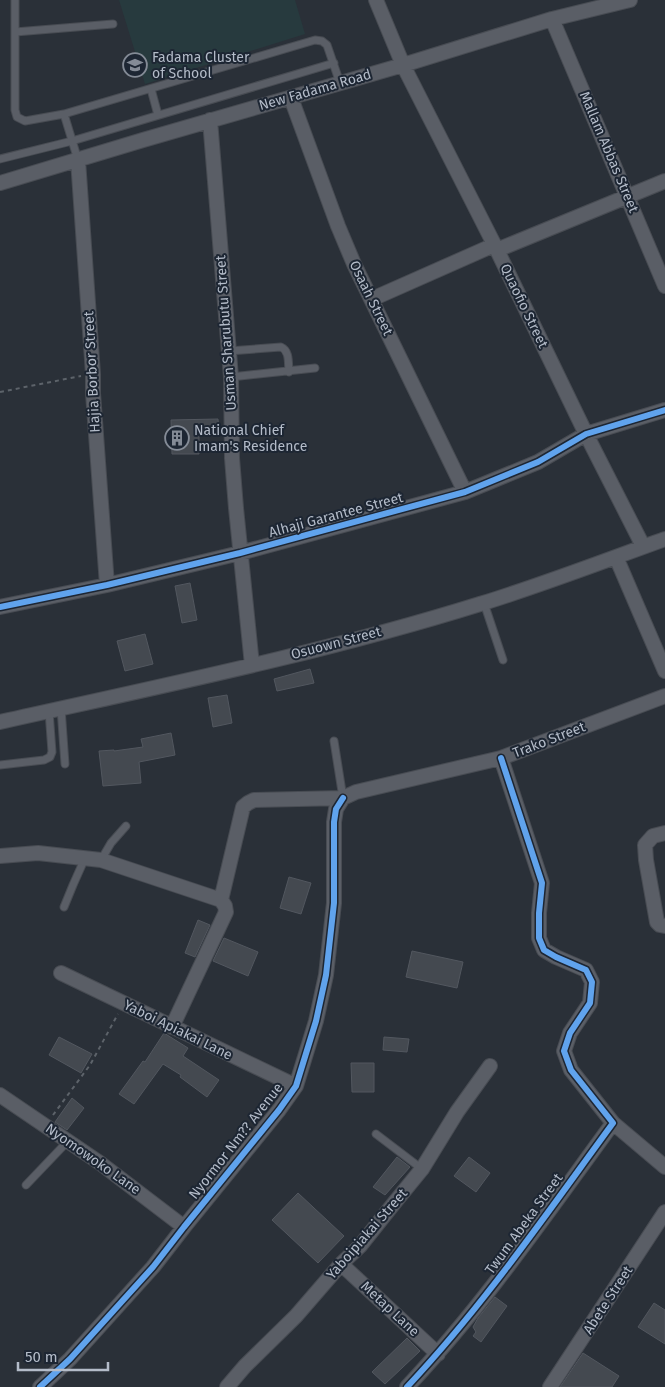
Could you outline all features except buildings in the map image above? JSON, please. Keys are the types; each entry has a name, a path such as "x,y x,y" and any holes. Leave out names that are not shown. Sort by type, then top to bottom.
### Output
{"street":[{"name":"Quaofio Street","path":"376,0 403,65 496,248 586,434 643,546"},
{"name":"New Fadama Road","path":"0,183 403,65 552,19 630,0"},
{"name":"Mallam Abbas Street","path":"552,19 665,286"},
{"name":"Osaah Street","path":"291,98 354,264 465,492"},
{"name":"Usman Sharubutu Street","path":"210,120 231,376 232,458 252,665"},
{"name":"Hajia Borbor Street","path":"78,160 107,585"},
{"path":"372,299 665,181"},
{"name":"Alhaji Garantee Street","path":"0,606 107,585 240,553 465,492 538,462 586,434 665,410"},
{"name":"Osuown Street","path":"0,722 252,665 484,603 665,538"},
{"path":"616,557 665,671"},
{"name":"Trako Street","path":"172,1027 226,912 221,900 243,807 248,803 254,800 343,798 356,792 501,758 665,696"},
{"path":"501,758 542,883 539,938 544,950 586,970 592,982 590,1003 570,1033 564,1051 571,1070 613,1123 665,1168"},
{"name":"Nyormor Nm?? Avenue","path":"40,1387 70,1358 153,1267 253,1143 296,1086 316,1021 326,975 334,903 334,822 336,809 343,798"},
{"path":"665,833 653,836 645,845 657,922 665,926"},
{"path":"0,856 38,853 101,860 221,900"},
{"name":"Yaboi Apiakai Lane","path":"61,973 296,1086"},
{"name":"Yaboipiakai Street","path":"227,1387 360,1246 422,1169 457,1112 490,1066"},
{"name":"Nyomowoko Lane","path":"0,1095 135,1189 184,1227"},
{"name":"Twum Abeka Street","path":"407,1387 438,1354 504,1273 613,1123"},
{"name":"Abete Street","path":"550,1387 665,1212"},
{"name":"Metap Lane","path":"341,1264 438,1354"}],"lane":[{"path":"15,0 15,110 17,117 25,121 64,114 315,40 322,41 327,45 340,83"},
{"path":"15,32 113,24"},
{"path":"0,159 72,141 334,63"},
{"path":"151,88 158,115"},
{"path":"64,114 78,160"},
{"path":"229,351 285,348 289,372"},
{"path":"231,376 289,372 315,368"},
{"path":"484,603 503,660"},
{"path":"55,709 65,764"},
{"path":"0,765 44,760 50,757 55,709"},
{"path":"334,742 343,798"},
{"path":"101,860 111,843 126,826"},
{"path":"64,907 72,884 86,858"},
{"path":"376,1134 422,1169"},
{"path":"26,1185 68,1141"}],"path":[{"path":"0,392 93,374"},
{"path":"45,1125 90,1065 124,1004"}],"green space":[{"path":"119,0 295,0 305,34 145,84"}],"cycle path":[{"path":"0,607 107,585 240,553 465,492 538,462 586,434 665,410"},
{"path":"407,1387 489,1291 613,1123 571,1070 564,1051 570,1033 590,1003 592,982 586,970 544,950 539,938 542,883 501,758"},
{"path":"40,1387 70,1359 153,1267 279,1110 296,1086 316,1021 326,975 334,903 334,822 336,809 343,798"}],"place":[{"name":"Fadama Cluster of School","path":"135,65"},
{"name":"National Chief Imam's Residence","path":"177,438"}]}
